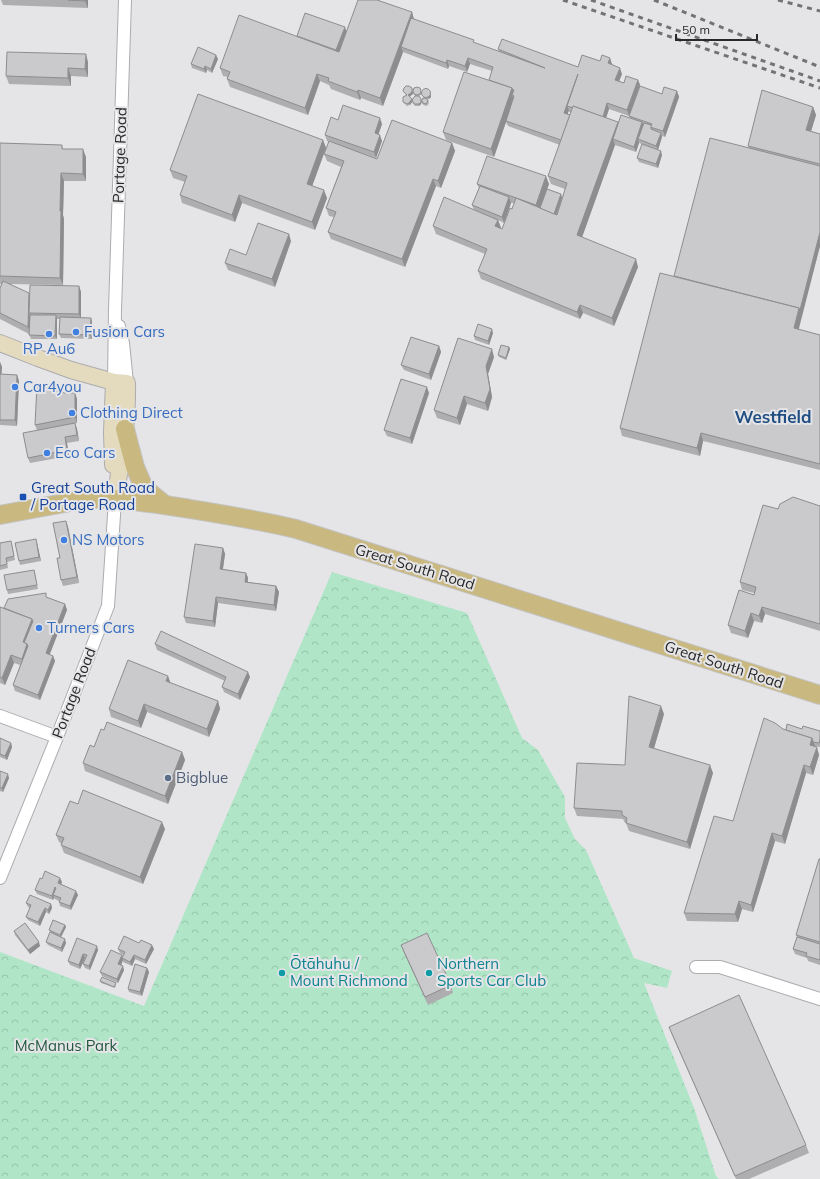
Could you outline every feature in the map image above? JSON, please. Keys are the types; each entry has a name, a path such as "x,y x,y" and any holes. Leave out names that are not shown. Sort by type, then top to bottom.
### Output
{"main road":[{"path":"0,343 82,373 120,382"},
{"path":"82,373 100,387 104,394 144,488 164,505"},
{"name":"Portage Road","path":"115,500 119,430 128,405 120,382"},
{"name":"Great South Road","path":"0,515 86,499 115,500 164,505 251,519 296,529 820,696"}],"street":[{"name":"Portage Road","path":"120,382 115,310 125,0"},
{"name":"Portage Road","path":"0,878 108,606 115,500"},
{"path":"0,716 57,737"},
{"path":"696,967 720,967 820,999"}],"green space":[{"name":"McManus Park","path":"332,572 467,613 522,738 538,750 565,797 565,818 575,839 586,850 634,958 672,971 667,988 644,983 694,1108 716,1176 719,1179 0,1179 0,952 144,1006"}],"building":[{"path":"358,0 377,0 412,12 380,98 358,90 357,92 328,81 329,78 317,74 305,108 227,79 230,72 220,68 239,15 339,52"},
{"path":"305,13 345,27 336,50 297,36"},
{"path":"411,18 474,40 473,42 545,68 498,49 502,39 578,67 582,55 600,61 602,55 610,58 608,63 620,68 615,80 624,83 626,76 638,80 627,110 607,103 603,117 573,106 573,108 567,106 578,74 564,113 570,115 561,140 506,121 514,96 512,95 514,90 489,80 493,67 468,58 465,66 447,60 446,63 401,47"},
{"path":"198,47 216,55 211,69 205,66 204,69 191,64"},
{"path":"7,52 86,54 85,69 68,68 68,78 6,76"},
{"path":"464,72 512,88 491,149 443,132"},
{"path":"406,86 412,88 412,92 408,95 412,99 407,104 403,102 403,97 407,95 403,91"},
{"path":"640,86 662,94 664,87 677,91 663,131 650,127 652,124 629,116"},
{"path":"415,87 419,87 421,91 419,95 415,95 413,93 413,89"},
{"path":"424,89 428,89 430,93 428,97 424,97 422,95 422,91"},
{"path":"762,90 813,107 806,130 820,134 820,164 748,146"},
{"path":"198,94 323,140 307,184 324,190 312,222 239,195 232,215 180,195 187,176 170,170"},
{"path":"415,96 419,96 421,99 419,104 414,104 412,100"},
{"path":"425,98 428,100 425,104 422,102 422,99"},
{"path":"343,105 380,118 375,133 380,135 374,152 325,135 331,117 338,120"},
{"path":"573,106 618,122 577,235 636,259 612,318 580,305 577,312 478,271 487,249 433,226 444,197 498,220 495,226 502,229 510,208 512,209 516,198 557,215 567,183 548,176"},
{"path":"621,115 642,122 634,147 613,139"},
{"path":"392,120 452,143 438,181 433,179 402,259 328,232 336,212 326,208 344,161 324,154 329,141 377,159"},
{"path":"644,123 651,125 651,129 661,133 656,146 638,139"},
{"path":"710,138 820,166 820,232 800,310 799,308 674,276"},
{"path":"0,143 62,145 62,149 83,149 83,174 61,173 60,278 0,276"},
{"path":"642,144 661,151 656,164 637,158"},
{"path":"487,156 546,176 536,205 477,184"},
{"path":"480,186 509,197 502,217 472,205"},
{"path":"547,189 561,194 554,214 540,208"},
{"path":"258,223 289,234 272,279 225,263 230,249 246,255"},
{"path":"660,273 799,308 794,328 820,335 820,464 701,433 697,448 620,428"},
{"path":"3,281 29,293 28,327 0,313 0,288"},
{"path":"30,285 79,286 79,314 29,313"},
{"path":"30,315 56,315 55,336 29,335"},
{"path":"60,317 91,318 90,335 59,334"},
{"path":"478,324 492,329 488,341 474,336"},
{"path":"411,337 439,346 429,374 401,365"},
{"path":"458,338 492,349 486,366 490,389 485,403 464,396 457,418 434,410"},
{"path":"501,345 509,347 506,358 498,355"},
{"path":"0,374 17,375 15,420 0,420"},
{"path":"401,379 427,387 410,438 384,430"},
{"path":"37,385 65,393 75,393 75,417 35,425"},
{"path":"75,423 77,435 65,437 67,450 28,458 23,433"},
{"path":"793,497 820,506 820,624 762,607 759,616 751,613 745,631 728,625 739,590 754,595 756,587 740,582 763,505 778,509 780,504"},
{"path":"66,521 77,577 61,580 57,558 60,558 53,523"},
{"path":"36,539 39,557 19,561 15,543"},
{"path":"11,541 14,556 6,558 7,564 0,566 0,543"},
{"path":"195,544 223,548 220,569 246,573 245,582 276,586 274,605 216,597 213,621 184,617"},
{"path":"34,570 37,585 7,590 4,575"},
{"path":"46,593 46,597 65,604 46,653 53,656 38,695 13,685 28,646 24,643 33,621 32,619 4,608 8,599"},
{"path":"0,607 32,619 23,642 27,644 22,659 11,655 2,678 0,677"},
{"path":"161,631 248,672 238,694 222,687 226,677 155,644"},
{"path":"128,660 168,676 166,681 218,701 207,729 144,704 138,721 109,709"},
{"path":"629,696 661,706 649,747 710,765 687,842 626,823 627,818 622,815 622,811 574,808 577,763 625,765"},
{"path":"764,718 783,729 812,738 810,745 817,747 810,767 804,765 782,836 772,833 751,905 739,901 735,914 684,913 714,816 733,821"},
{"path":"107,722 182,752 165,796 83,763 90,745 94,747 101,729 104,730"},
{"path":"787,724 802,729 803,726 820,731 819,743 813,742 812,738 786,730"},
{"path":"0,738 11,743 5,756 0,754"},
{"path":"0,771 8,774 2,788 0,788"},
{"path":"83,790 162,822 140,877 61,845 64,838 56,835 70,801 78,804"},
{"path":"820,859 820,942 796,935"},
{"path":"45,871 60,878 58,883 76,891 70,906 59,902 61,898 53,895 56,888 55,887 52,896 35,890"},
{"path":"30,895 51,904 48,910 45,908 38,922 26,917 31,905 26,903"},
{"path":"53,920 65,925 60,935 49,930"},
{"path":"25,923 39,942 28,950 14,931"},
{"path":"50,932 65,939 61,948 46,942"},
{"name":"Northern Sports Car Club","path":"427,933 451,985 425,997 401,945"},
{"path":"124,936 139,943 141,940 152,945 145,960 134,955 130,962 122,958 125,952 118,949"},
{"path":"797,937 820,944 820,960 806,956 807,953 793,949"},
{"path":"77,938 97,946 89,966 83,964 87,955 83,954 79,965 68,961"},
{"path":"111,950 122,955 118,964 123,966 117,979 100,972"},
{"path":"135,964 147,968 140,992 128,989"},
{"path":"102,977 116,983 114,987 100,981"},
{"path":"739,995 806,1145 735,1176 669,1027"}],"railway":[{"path":"563,0 820,88"},
{"path":"591,0 820,81"},
{"path":"654,0 820,67"},
{"path":"778,0 820,11"}],"place":[{"name":"Fusion Cars","path":"76,332"},
{"name":"RP Au6","path":"49,334"},
{"name":"Car4you","path":"15,387"},
{"name":"Clothing Direct","path":"72,413"},
{"name":"Eco Cars","path":"47,453"},
{"name":"Great South Road / Portage Road","path":"23,497"},
{"name":"NS Motors","path":"64,540"},
{"name":"Turners Cars","path":"39,628"},
{"name":"Bigblue","path":"168,778"},
{"name":"Ōtāhuhu / Mount Richmond","path":"282,973"},
{"name":"Northern Sports Car Club","path":"429,973"}],"district":[{"name":"Westfield","path":"773,417"}]}
